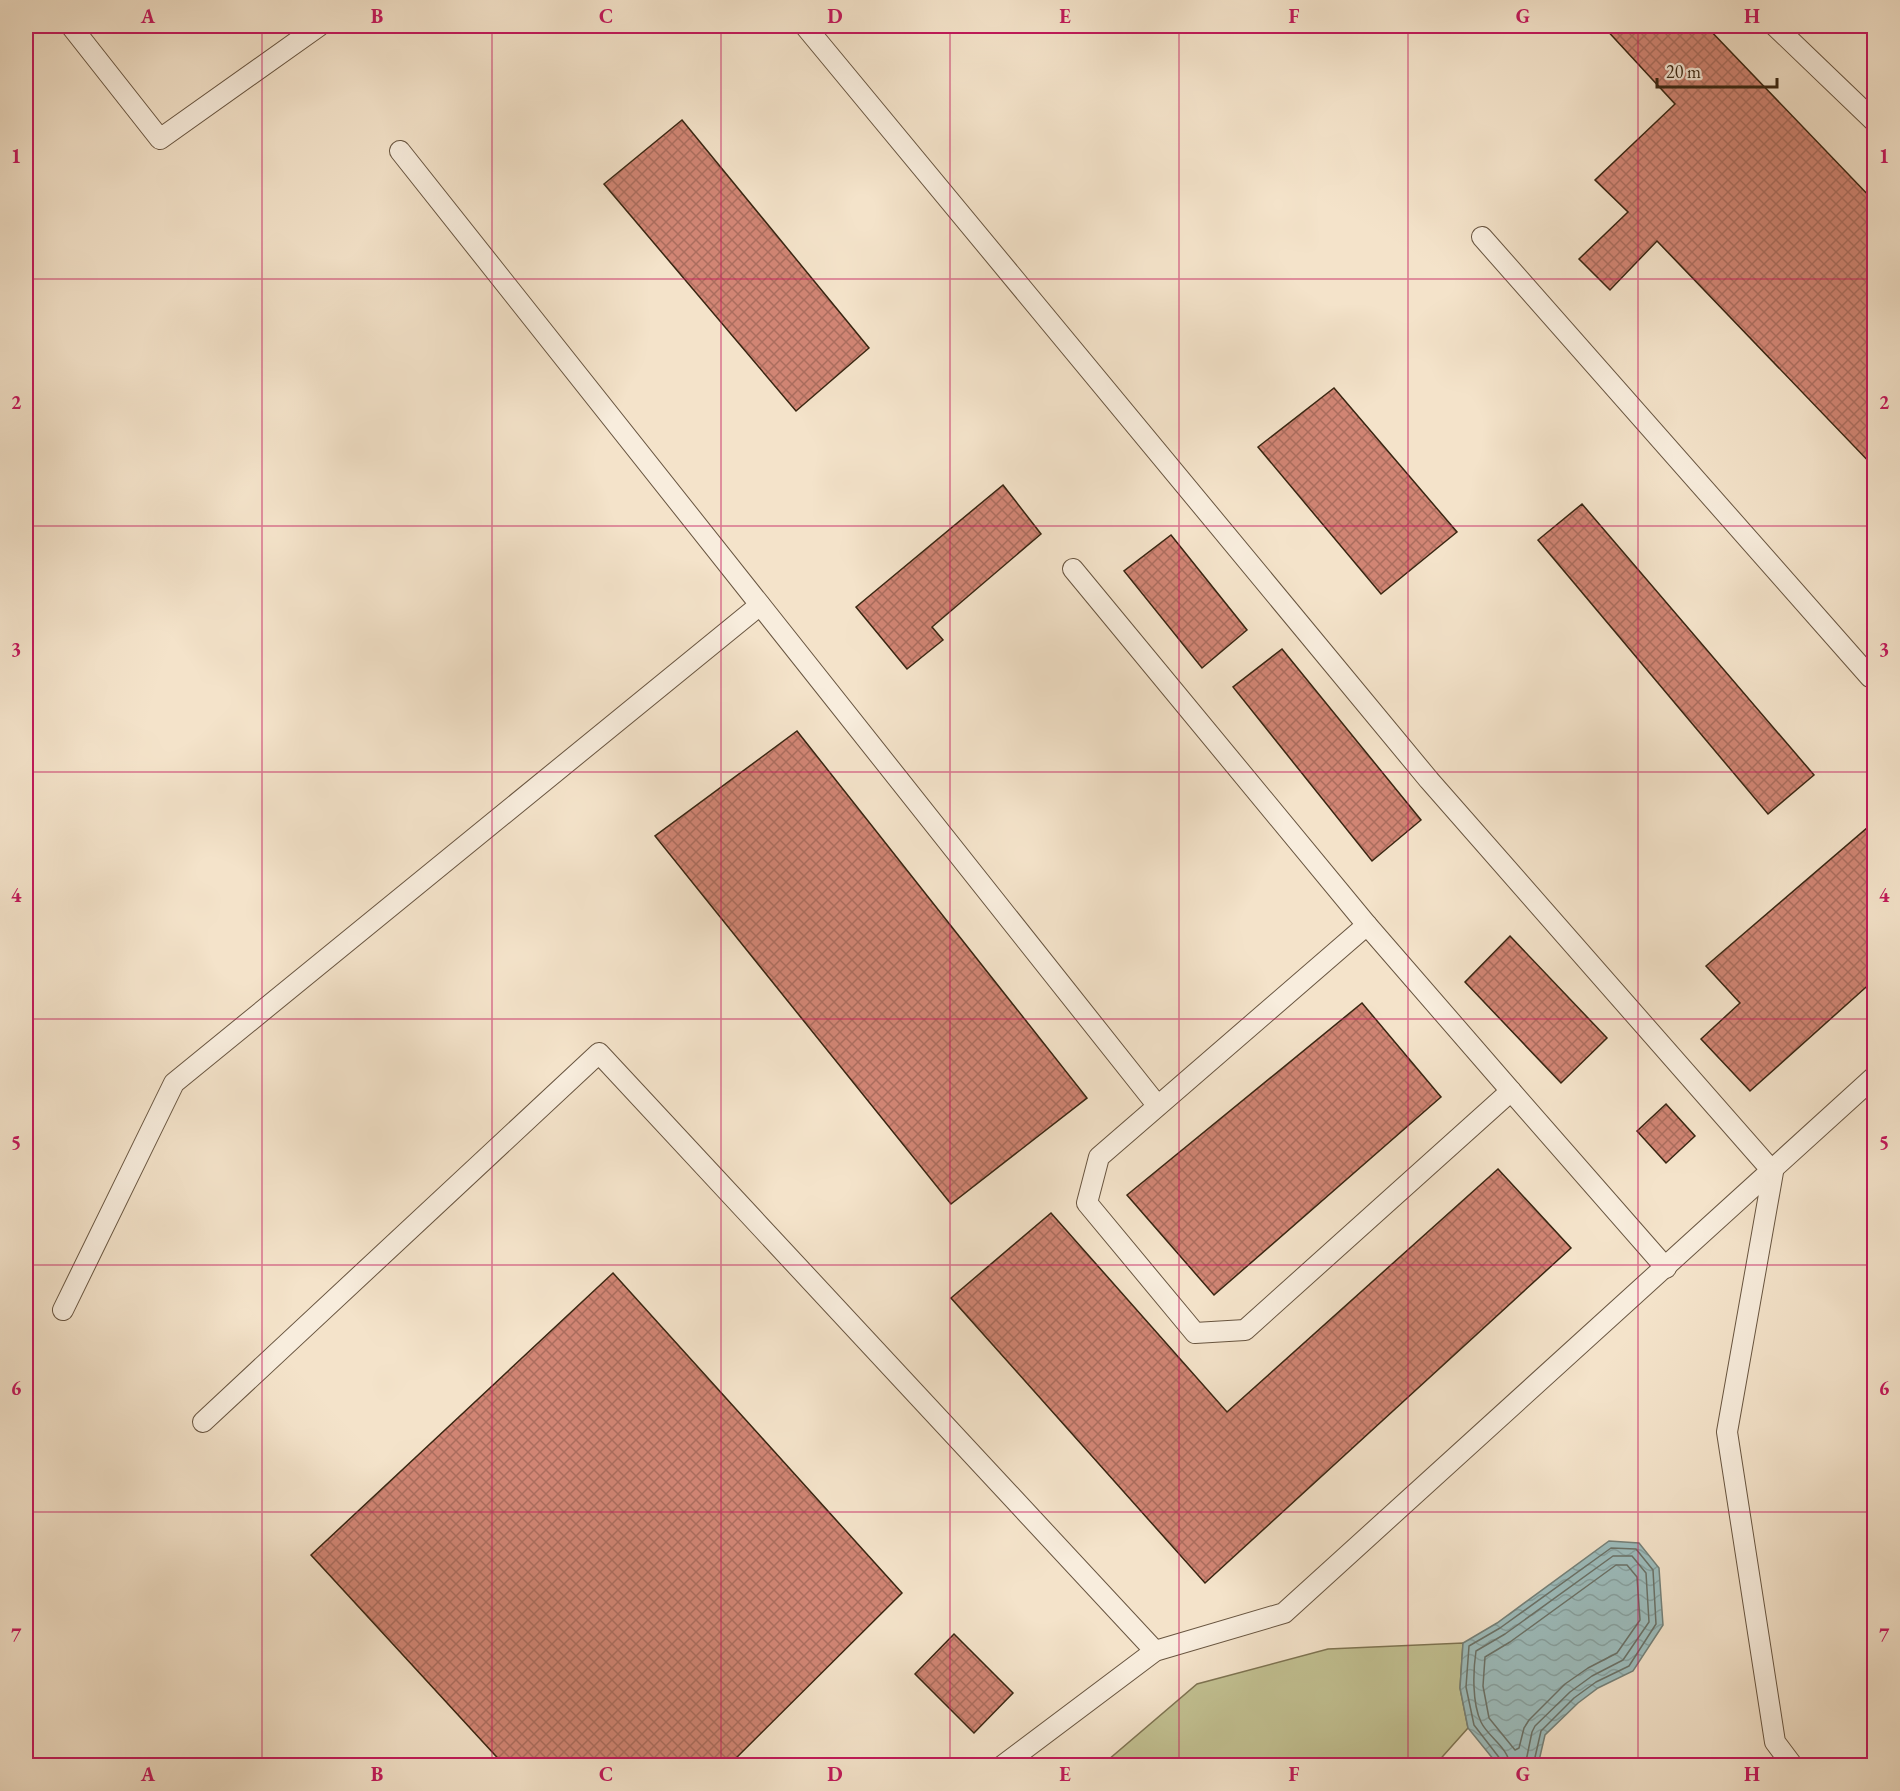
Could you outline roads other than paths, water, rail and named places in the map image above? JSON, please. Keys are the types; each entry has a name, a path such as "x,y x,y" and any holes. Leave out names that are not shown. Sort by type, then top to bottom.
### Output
{"lane":[{"path":"71,26 160,139 319,26"},
{"path":"805,26 1429,780 1773,1172"},
{"path":"1775,26 1875,121"},
{"path":"400,151 1157,1105"},
{"path":"1482,237 1870,677 1875,676"},
{"path":"1072,569 1367,925 1666,1268"},
{"path":"63,1310 174,1083 760,604"},
{"path":"1367,925 1157,1105 1100,1157 1087,1203 1195,1333 1245,1330 1511,1091"},
{"path":"202,1422 599,1053 1155,1651"},
{"path":"1002,1766 1155,1651 1284,1613 1773,1172 1875,1077"},
{"path":"1773,1172 1728,1432 1775,1742 1793,1766"}],"water":[{"path":"1609,1541 1639,1543 1659,1568 1663,1625 1633,1671 1598,1688 1578,1703 1545,1735 1538,1765 1498,1765 1468,1728 1460,1688 1463,1643 1497,1623"}]}
